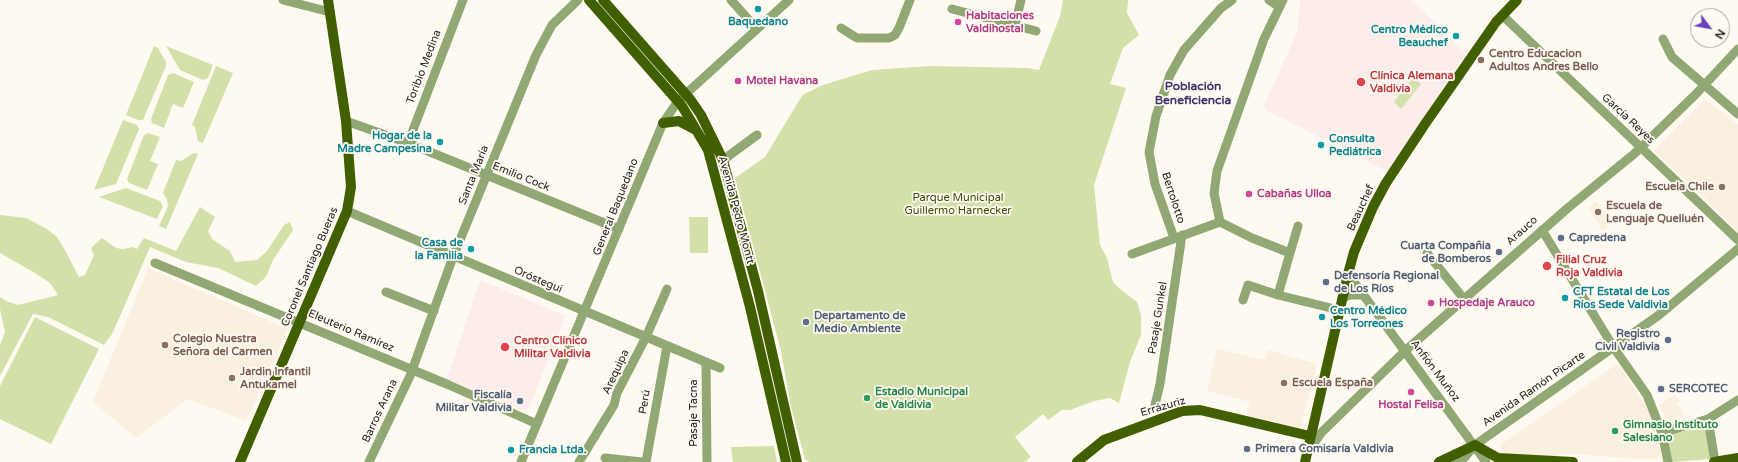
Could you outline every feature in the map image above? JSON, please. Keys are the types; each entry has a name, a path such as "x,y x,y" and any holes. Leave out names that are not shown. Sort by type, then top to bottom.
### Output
{"main road":[{"name":"Coronel Santiago Bueras","path":"240,462 347,211 351,187 346,121 328,0"},
{"name":"Avenida Pedro Montt","path":"589,0 678,101 698,131 713,166 750,307 786,462"},
{"name":"Avenida Pedro Montt","path":"604,0 686,94 701,115 724,160 797,462"},
{"name":"Beauchef","path":"1306,458 1339,310 1354,252 1380,192 1425,124 1502,15 1517,0"},
{"path":"663,123 680,121 698,131"},
{"path":"750,307 760,304"},
{"name":"Errázuriz","path":"1077,462 1104,440 1182,411 1200,410 1310,436"},
{"path":"1474,444 1498,458 1573,462"},
{"name":"Avenida Ramón Picarte","path":"1439,462 1474,444"},
{"path":"1715,462 1738,458"}],"street":[{"path":"283,0 330,12"},
{"name":"Toribio Medina","path":"408,143 463,0"},
{"name":"Santa María","path":"412,370 453,257 536,55 552,25 578,0"},
{"path":"731,0 757,30"},
{"name":"General Baquedano","path":"521,462 663,123 678,101 789,0"},
{"path":"841,28 857,38 889,38 895,35 899,28 910,0"},
{"path":"1015,25 1021,0"},
{"name":"Bertolotto","path":"1178,236 1154,184 1149,152 1156,116 1170,75 1184,50 1221,8 1232,0"},
{"path":"1220,222 1214,193 1218,171 1264,39 1281,3 1269,0"},
{"path":"952,9 1036,31"},
{"name":"García Reyes","path":"1502,15 1738,240"},
{"path":"1663,40 1672,57 1738,114"},
{"name":"Arauco","path":"1306,458 1322,432 1405,351 1542,230 1641,147 1738,49"},
{"name":"Emilio Cock","path":"346,121 408,143 619,229"},
{"path":"724,160 757,134"},
{"name":"Oróstegui","path":"347,211 453,257 720,368"},
{"path":"1132,254 1220,222 1252,238 1290,253"},
{"path":"1278,295 1298,226"},
{"path":"1542,230 1614,348 1647,396 1662,433 1668,462"},
{"name":"Pasaje Gunkel","path":"1155,405 1160,384 1178,236"},
{"name":"Avenida Ramón Picarte","path":"1456,462 1464,458 1474,444 1614,348 1680,299 1738,249"},
{"path":"1427,253 1464,299"},
{"name":"Eleuterio Ramírez","path":"155,263 412,370 537,424"},
{"name":"Anfión Muñoz","path":"1348,274 1486,462"},
{"path":"1243,300 1248,285 1278,295 1339,310"},
{"name":"Arequipa","path":"579,462 614,405 617,393 646,336 667,289"},
{"path":"386,292 434,311"},
{"path":"1342,298 1364,295"},
{"name":"Perú","path":"646,462 667,346"},
{"name":"Pasaje Tacna","path":"706,363 707,462"},
{"name":"Barros Arana","path":"370,462 412,370"},
{"path":"1662,433 1708,419 1738,400"},
{"path":"1708,419 1715,462"},
{"name":"Arauco","path":"1310,436 1322,432"},
{"path":"605,458 642,462"}],"shaded area":[{"name":"Clínica Alemana Valdivia","path":"1300,0 1413,0 1466,55 1388,172 1266,110 1264,106 1297,32"},
{"path":"1704,100 1708,101 1738,124 1738,233 1700,193 1655,153 1655,149"},
{"name":"Escuela de Lenguaje Quelluén","path":"1596,201 1608,217 1604,221 1608,227 1603,231 1588,208"},
{"name":"Colegio Nuestra Señora del Carmen","path":"148,268 288,329 246,421 188,399 136,438 93,402"},
{"name":"Centro Clínico Militar Valdivia","path":"480,280 566,316 529,408 522,410 447,379"},
{"name":"Escuela España","path":"1217,349 1265,360 1268,350 1317,364 1300,429 1247,417 1250,402 1207,391"},
{"path":"1617,364 1620,365 1650,414 1661,454 1657,459 1634,459 1575,454 1560,454 1555,457 1506,455 1500,445"},
{"path":"1675,395 1680,401 1677,403 1685,414 1669,423 1659,406 1669,397 1670,398"}],"green space":[{"name":"Parque Municipal Guillermo Harnecker","path":"1063,0 1128,0 1127,13 1139,35 1123,48 1110,84 1126,88 1094,185 1100,245 1107,258 1113,282 1137,302 1141,315 1141,335 1130,362 1119,403 1110,398 1094,401 1070,410 1062,410 1048,420 1043,414 1015,437 1031,457 1025,462 809,462 805,459 791,407 781,351 735,178 765,157 804,94 823,85 872,70 930,66 1027,68 1039,70 1060,16"},
{"path":"154,46 158,48 166,62 166,66 143,120 138,120 126,115"},
{"path":"166,46 213,65 208,78 203,80 180,70"},
{"path":"216,66 233,73 203,143 198,141 195,127 192,125"},
{"path":"173,73 194,82 183,108 173,104 164,128 152,123 151,119 168,75"},
{"path":"1413,78 1421,84 1401,109 1394,102"},
{"path":"123,120 137,125 139,129 116,184 94,190"},
{"path":"148,133 160,137 150,161 158,164 147,190 129,183 127,179 144,135"},
{"path":"194,153 198,154 166,229 159,226 168,206 167,200 163,193 176,160 181,161"},
{"path":"126,188 160,201 163,206 157,219 99,197"},
{"path":"200,207 215,217 208,231 212,239 230,251 235,262 257,260 267,251 284,225 290,222 293,230 273,260 266,277 256,286 218,268 186,262 150,247 112,334 104,345 48,317 33,314 0,376 0,345 5,332 0,309 0,297 6,301 18,305 58,295 50,283 0,253 0,215 26,218 47,229 57,237 79,277 85,275 94,255 91,248 102,238 116,248 123,249 133,247 137,249 144,238 176,251"},
{"path":"689,217 708,217 708,253 690,253"},
{"path":"35,317 99,349 51,444 0,419 0,386"},
{"path":"1700,427 1705,428 1711,455 1710,459 1672,462 1667,436"},
{"path":"774,446 777,462 733,462 731,447"}],"place":[{"name":"Baquedano","path":"758,9"},
{"name":"Habitaciones Valdihostal","path":"958,22"},
{"name":"Centro Médico Beauchef","path":"1456,36"},
{"name":"Centro Educacion Adultos Andres Bello","path":"1481,60"},
{"name":"Motel Havana","path":"738,81"},
{"name":"Clínica Alemana Valdivia","path":"1361,82"},
{"name":"Hogar de la Madre Campesina","path":"440,142"},
{"name":"Consulta Pediátrica","path":"1321,145"},
{"name":"Escuela Chile","path":"1722,187"},
{"name":"Cabañas Ulloa","path":"1249,194"},
{"name":"Escuela de Lenguaje Quelluén","path":"1598,212"},
{"name":"Capredena","path":"1561,238"},
{"name":"Casa de la Familia","path":"471,249"},
{"name":"Cuarta Compañia de Bomberos","path":"1499,252"},
{"name":"Filial Cruz Roja Valdivia","path":"1547,266"},
{"name":"Defensoría Regional de Los Ríos","path":"1326,282"},
{"name":"CFT Estatal de Los Ríos Sede Valdivia","path":"1565,298"},
{"name":"Hospedaje Arauco","path":"1431,303"},
{"name":"Centro Médico Los Torreones","path":"1322,317"},
{"name":"Departamento de Medio Ambiente","path":"806,322"},
{"name":"Registro Civil Valdivia","path":"1668,340"},
{"name":"Colegio Nuestra Señora del Carmen","path":"165,345"},
{"name":"Centro Clínico Militar Valdivia","path":"505,347"},
{"name":"Jardin Infantil Antukamel","path":"232,378"},
{"name":"Escuela España","path":"1284,383"},
{"name":"SERCOTEC","path":"1661,389"},
{"name":"Hostal Felisa","path":"1411,392"},
{"name":"Estadio Municipal de Valdivia","path":"867,398"},
{"name":"Fiscalía Militar Valdivia","path":"520,401"},
{"name":"Gimnasio Instituto Salesiano","path":"1615,431"},
{"name":"Primera Comisaría Valdivia","path":"1247,449"},
{"name":"Francia Ltda.","path":"511,450"}],"district":[{"name":"Población Beneficiencia","path":"1193,94"}]}
